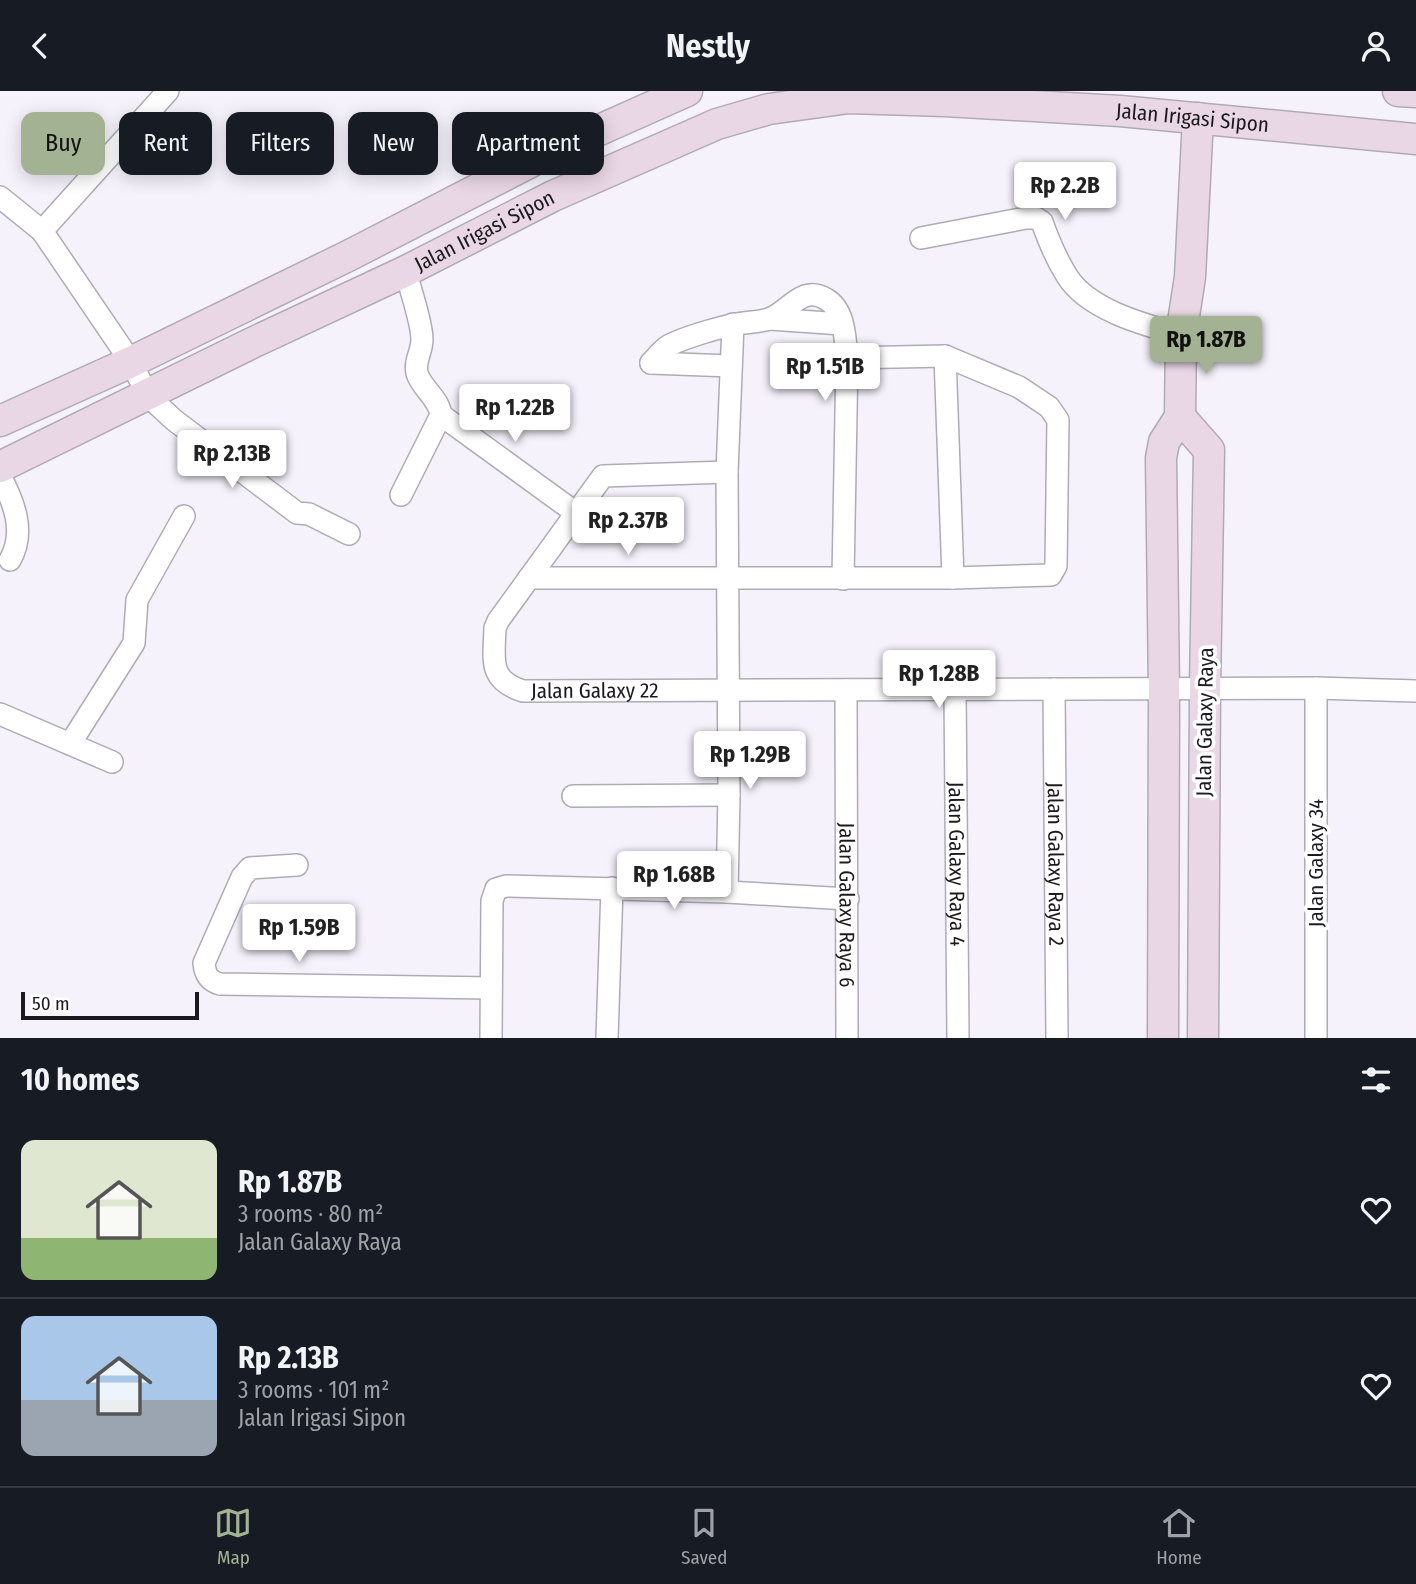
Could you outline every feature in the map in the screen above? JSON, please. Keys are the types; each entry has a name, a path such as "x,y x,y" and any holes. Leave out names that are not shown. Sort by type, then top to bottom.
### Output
{"street":[{"path":"42,231 168,91"},
{"name":"Jalan Irigasi Sipon","path":"0,467 348,256 550,152 687,91"},
{"path":"1398,91 1416,92"},
{"name":"Jalan Irigasi Sipon","path":"0,421 140,380 252,343 407,271 553,196 717,124 801,99 945,101 1120,111 1416,139"},
{"name":"Jalan Galaxy Raya","path":"1163,1038 1164,689 1161,458 1164,442 1180,417 1181,335 1190,277 1198,118"},
{"path":"0,197 42,231 140,380 174,420 297,513 309,514 349,534"},
{"path":"921,238 1037,218 1042,222 1067,276 1075,285 1114,313 1181,335"},
{"path":"401,495 441,415 440,406 418,375 421,330 407,271"},
{"path":"732,366 651,363 668,345 733,324 770,319 806,295 828,299 838,311 847,358 843,579"},
{"path":"727,892 727,472 733,324"},
{"path":"528,578 953,578 1018,577 1054,573 1058,420 1049,407 1019,387 945,356 847,358"},
{"path":"945,356 953,578"},
{"path":"441,415 576,513"},
{"name":"Jalan Galaxy Raya","path":"1180,417 1209,450 1203,1038"},
{"name":"Jalan Galaxy 22","path":"727,472 607,475 598,482 495,628 496,672 501,680 510,687 523,691 1316,688 1416,691"},
{"path":"0,476 16,513 16,545 10,560"},
{"path":"70,744 134,643 137,600 184,516"},
{"name":"Jalan Galaxy 34","path":"1316,688 1316,1038"},
{"name":"Jalan Galaxy Raya 4","path":"955,689 958,1038"},
{"name":"Jalan Galaxy Raya 2","path":"1054,689 1057,1038"},
{"name":"Jalan Galaxy Raya 6","path":"846,690 847,1038"},
{"path":"0,714 112,762"},
{"path":"573,796 729,795"},
{"path":"298,865 250,868 242,877 204,963 204,971 210,980 220,984 491,988"},
{"path":"491,1038 492,901 496,889 506,886 612,888 848,899"},
{"path":"607,1038 612,888"}]}
